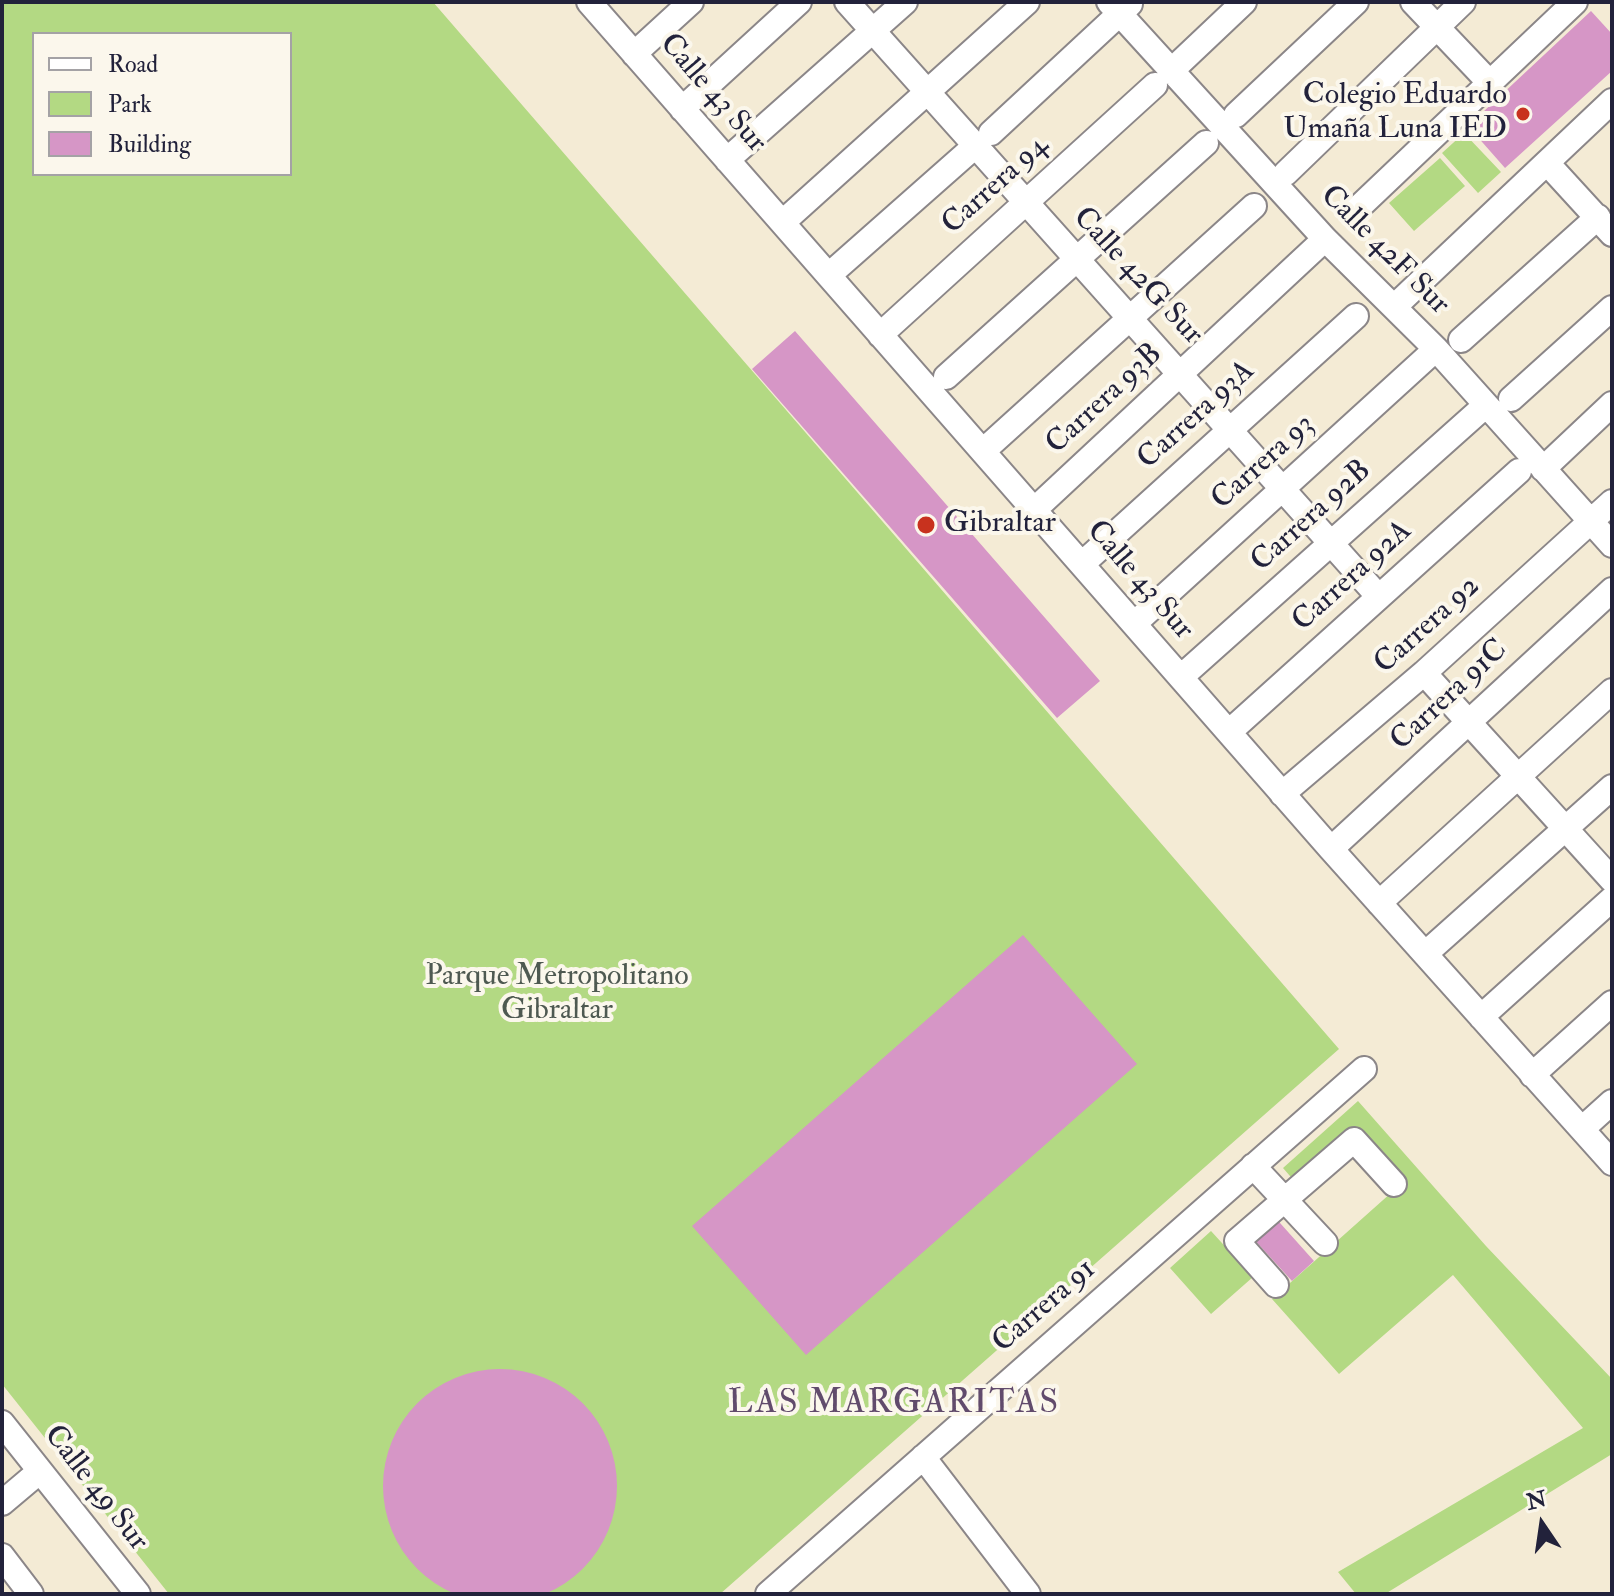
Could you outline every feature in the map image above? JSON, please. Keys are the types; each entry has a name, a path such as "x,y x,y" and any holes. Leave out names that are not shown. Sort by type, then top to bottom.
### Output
{"street":[{"name":"Calle 43 Sur","path":"589,2 1282,794 1612,1163"},
{"path":"634,54 691,2"},
{"path":"682,109 799,2"},
{"name":"Calle 42G Sur","path":"847,2 926,92 983,140 1024,202 1182,373 1379,597"},
{"path":"727,160 905,2"},
{"path":"783,222 1027,2"},
{"name":"Carrera 94","path":"880,335 1244,2"},
{"path":"1236,115 1356,2"},
{"path":"1413,2 1490,83"},
{"path":"1286,173 1463,2"},
{"path":"1357,209 1575,2"},
{"path":"829,275 983,140 1120,6"},
{"name":"Calle 42F Sur","path":"1120,6 1162,79 1436,349 1486,405 1531,470 1591,522 1612,545"},
{"path":"1394,307 1547,163 1608,114"},
{"path":"946,377 1206,143"},
{"path":"1461,340 1605,225 1547,163"},
{"path":"983,451 1254,206"},
{"name":"Carrera 93B","path":"1034,510 1325,239"},
{"path":"1511,399 1612,308"},
{"name":"Carrera 93A","path":"1082,564 1356,316"},
{"name":"Carrera 93","path":"1134,624 1436,349"},
{"name":"Carrera 92A","path":"1229,732 1379,597 1612,404"},
{"name":"Carrera 92B","path":"1181,677 1486,405"},
{"name":"Carrera 92","path":"1282,794 1424,673 1612,502"},
{"name":"Carrera 91C","path":"1331,849 1612,590"},
{"path":"1424,673 1520,775 1612,880"},
{"path":"1379,903 1612,691"},
{"path":"1425,954 1612,787"},
{"path":"1481,1017 1612,899"},
{"path":"1532,1075 1612,1003"},
{"name":"Carrera 91","path":"768,1594 1364,1069"},
{"path":"1582,1129 1612,1102"},
{"path":"1276,1285 1237,1241 1354,1140 1394,1184"},
{"path":"1253,1166 1325,1243"},
{"name":"Calle 49 Sur","path":"2,1423 138,1594"},
{"path":"923,1457 1028,1594"},
{"path":"2,1503 40,1471"},
{"path":"2,1556 31,1594"}],"green space":[{"name":"Parque Metropolitano Gibraltar","path":"2,2 433,2 1339,1049 720,1594 169,1594 2,1384"},
{"path":"1464,133 1501,172 1478,193 1442,153"},
{"path":"1440,158 1465,186 1414,231 1389,203"},
{"path":"1358,1101 1486,1246 1612,1379 1612,1454 1385,1594 1356,1594 1338,1572 1583,1428 1453,1275 1339,1374 1272,1299 1401,1184 1356,1132 1297,1184 1283,1168"},
{"path":"1211,1231 1253,1277 1211,1314 1170,1268"}],"building":[{"path":"1591,11 1612,34 1612,71 1505,168 1468,126"},
{"name":"Gibraltar","path":"795,331 1100,681 1057,718 752,369"},
{"path":"1023,935 1137,1064 806,1355 692,1226"},
{"path":"1272,1214 1314,1261 1292,1281 1249,1234"},
{"path":"477,1371 523,1371 565,1389 583,1403 597,1421 615,1463 615,1509 597,1551 583,1569 565,1583 536,1597 464,1597 435,1583 417,1569 403,1551 385,1509 385,1463 403,1421 417,1403 435,1389"}],"place":[{"name":"Colegio Eduardo Umaña Luna IED","path":"1523,114"},
{"name":"Gibraltar","path":"926,525"}],"district":[{"name":"LAS MARGARITAS","path":"894,1405"}]}
